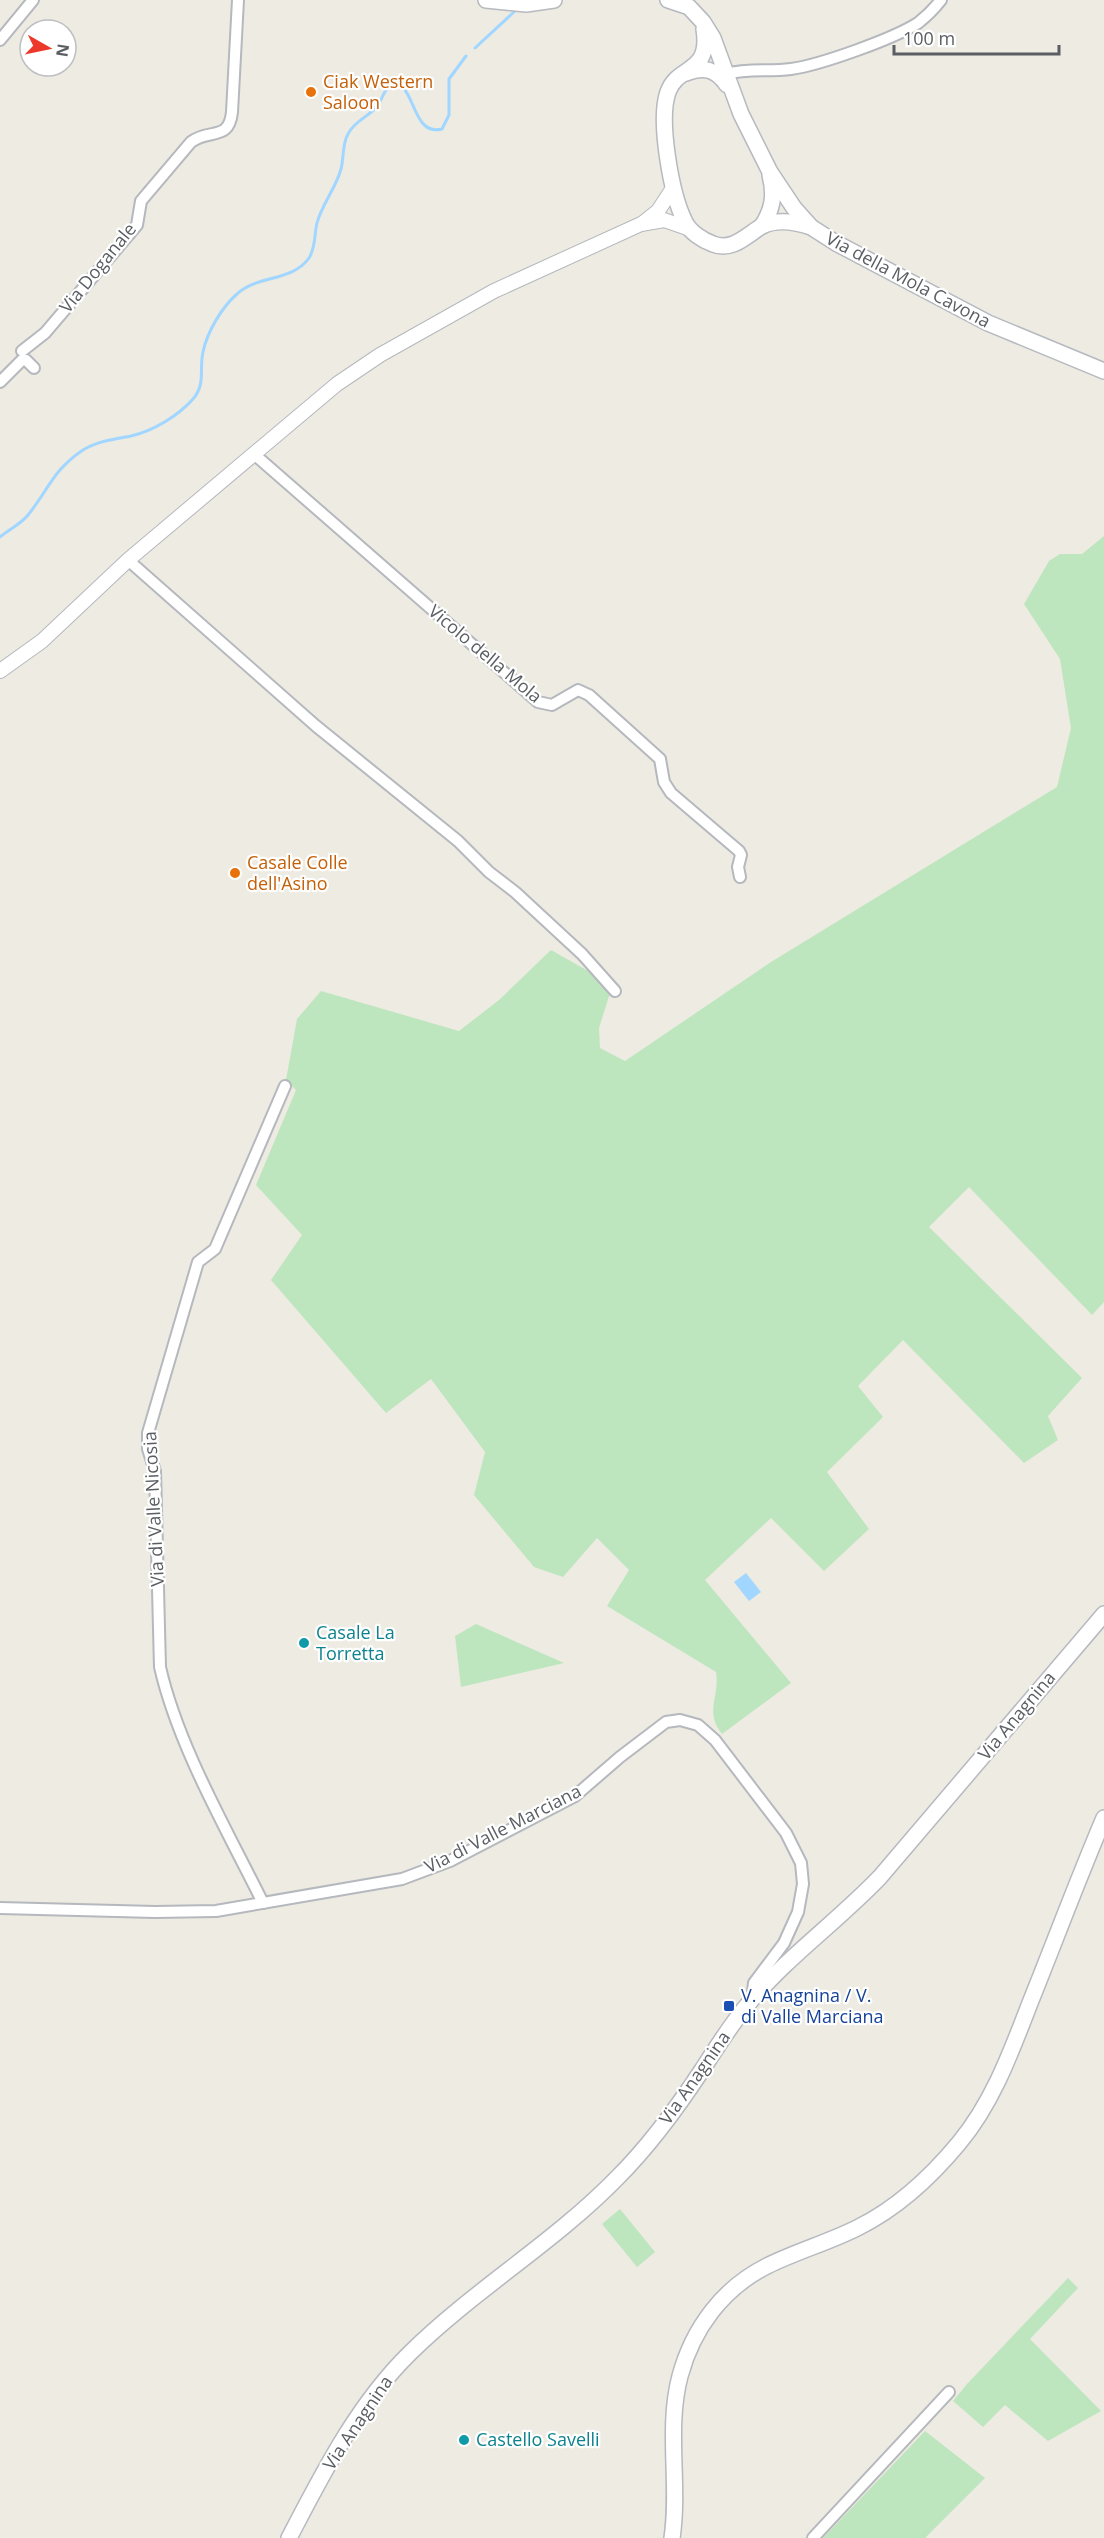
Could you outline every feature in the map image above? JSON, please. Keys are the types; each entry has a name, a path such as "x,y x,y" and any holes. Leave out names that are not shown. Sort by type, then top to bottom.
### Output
{"main road":[{"path":"486,0 526,4 554,0"},
{"path":"668,0 689,8 704,22 706,42 704,55 670,88 664,111 673,188 690,230 716,245 728,245 748,237 762,226 784,221 811,227"},
{"name":"Via della Mola Cavona","path":"704,22 713,38 730,90 770,172 794,208 811,227 836,243 988,323 1104,371"},
{"path":"686,74 699,69 715,72 730,90"},
{"path":"762,226 772,204 774,189 770,172"},
{"name":"Via Anagnina","path":"289,2538 348,2433 398,2365 430,2333 573,2217 620,2175 648,2144 677,2106 752,1999 844,1914 888,1869 1104,1614"},
{"path":"672,2538 674,2407 684,2361 701,2325 723,2299 758,2271 859,2227 901,2201 926,2180 960,2142 985,2108 1001,2076 1104,1818"}],"street":[{"path":"0,40 33,0"},
{"name":"Via Doganale","path":"22,351 45,333 137,225 141,201 191,142 198,137 223,131 229,127 232,112 238,0"},
{"path":"726,74 742,69 791,69 880,40 915,24 931,13 941,0"},
{"path":"0,671 35,647 76,606 128,560 337,384 380,355 494,291 641,224 658,211 673,188"},
{"path":"641,224 664,220 690,230"},
{"path":"0,382 22,360 28,361 34,368"},
{"name":"Vicolo della Mola","path":"254,453 538,702 552,705 578,690 589,695 660,759 664,782 670,793 740,851 738,867 740,877"},
{"path":"128,560 316,726 458,841 489,872 516,892 582,954 615,990"},
{"name":"Via di Valle Nicosia","path":"263,1904 177,1724 165,1690 160,1667 155,1471 148,1449 148,1433 198,1262 215,1249 285,1086"},
{"name":"Via di Valle Marciana","path":"0,1908 216,1911 402,1879 450,1861 575,1796 620,1756 666,1722 680,1720 698,1725 715,1740 786,1833 801,1863 802,1895 796,1919 784,1943 757,1978 752,1999"},
{"path":"813,2538 949,2392"}],"green space":[{"path":"1104,536 1104,1302 1092,1315 969,1187 929,1227 1082,1378 1048,1416 1058,1440 1024,1463 903,1340 858,1386 883,1417 827,1472 869,1529 824,1571 771,1518 705,1580 791,1683 722,1734 714,1719 713,1711 716,1672 607,1606 629,1570 597,1538 563,1577 534,1567 474,1495 485,1452 431,1379 386,1413 271,1280 302,1235 256,1185 296,1090 286,1080 297,1019 321,991 459,1031 499,1000 551,950 597,976 610,993 599,1028 600,1048 625,1061 771,962 1057,787 1071,728 1060,659 1024,604 1049,561 1060,554 1082,554"},
{"path":"476,1624 564,1663 461,1687 455,1636"},
{"path":"620,2209 655,2252 637,2267 602,2224"},
{"path":"1068,2278 1078,2288 1030,2339 1101,2411 1048,2441 1005,2405 983,2427 953,2401"},
{"path":"925,2431 985,2478 925,2538 823,2538"}],"water":[{"path":"746,1573 761,1592 749,1601 734,1582"}],"waterway":[{"path":"475,48 515,11"},
{"path":"0,537 25,518 58,472 73,457 100,442 131,436 156,427 173,417 193,399 199,388 205,344 216,320 226,306 245,288 293,271 309,258 313,250 319,216 339,176 346,138 351,129 374,110 389,87 398,85 404,89 424,124 431,129 442,129 449,115 449,79 466,56"}],"place":[{"name":"Ciak Western Saloon","path":"311,92"},
{"name":"Casale Colle dell'Asino","path":"235,873"},
{"name":"Casale La Torretta","path":"304,1643"},
{"name":"V. Anagnina / V. di Valle Marciana","path":"729,2006"},
{"name":"Castello Savelli","path":"464,2440"}]}
